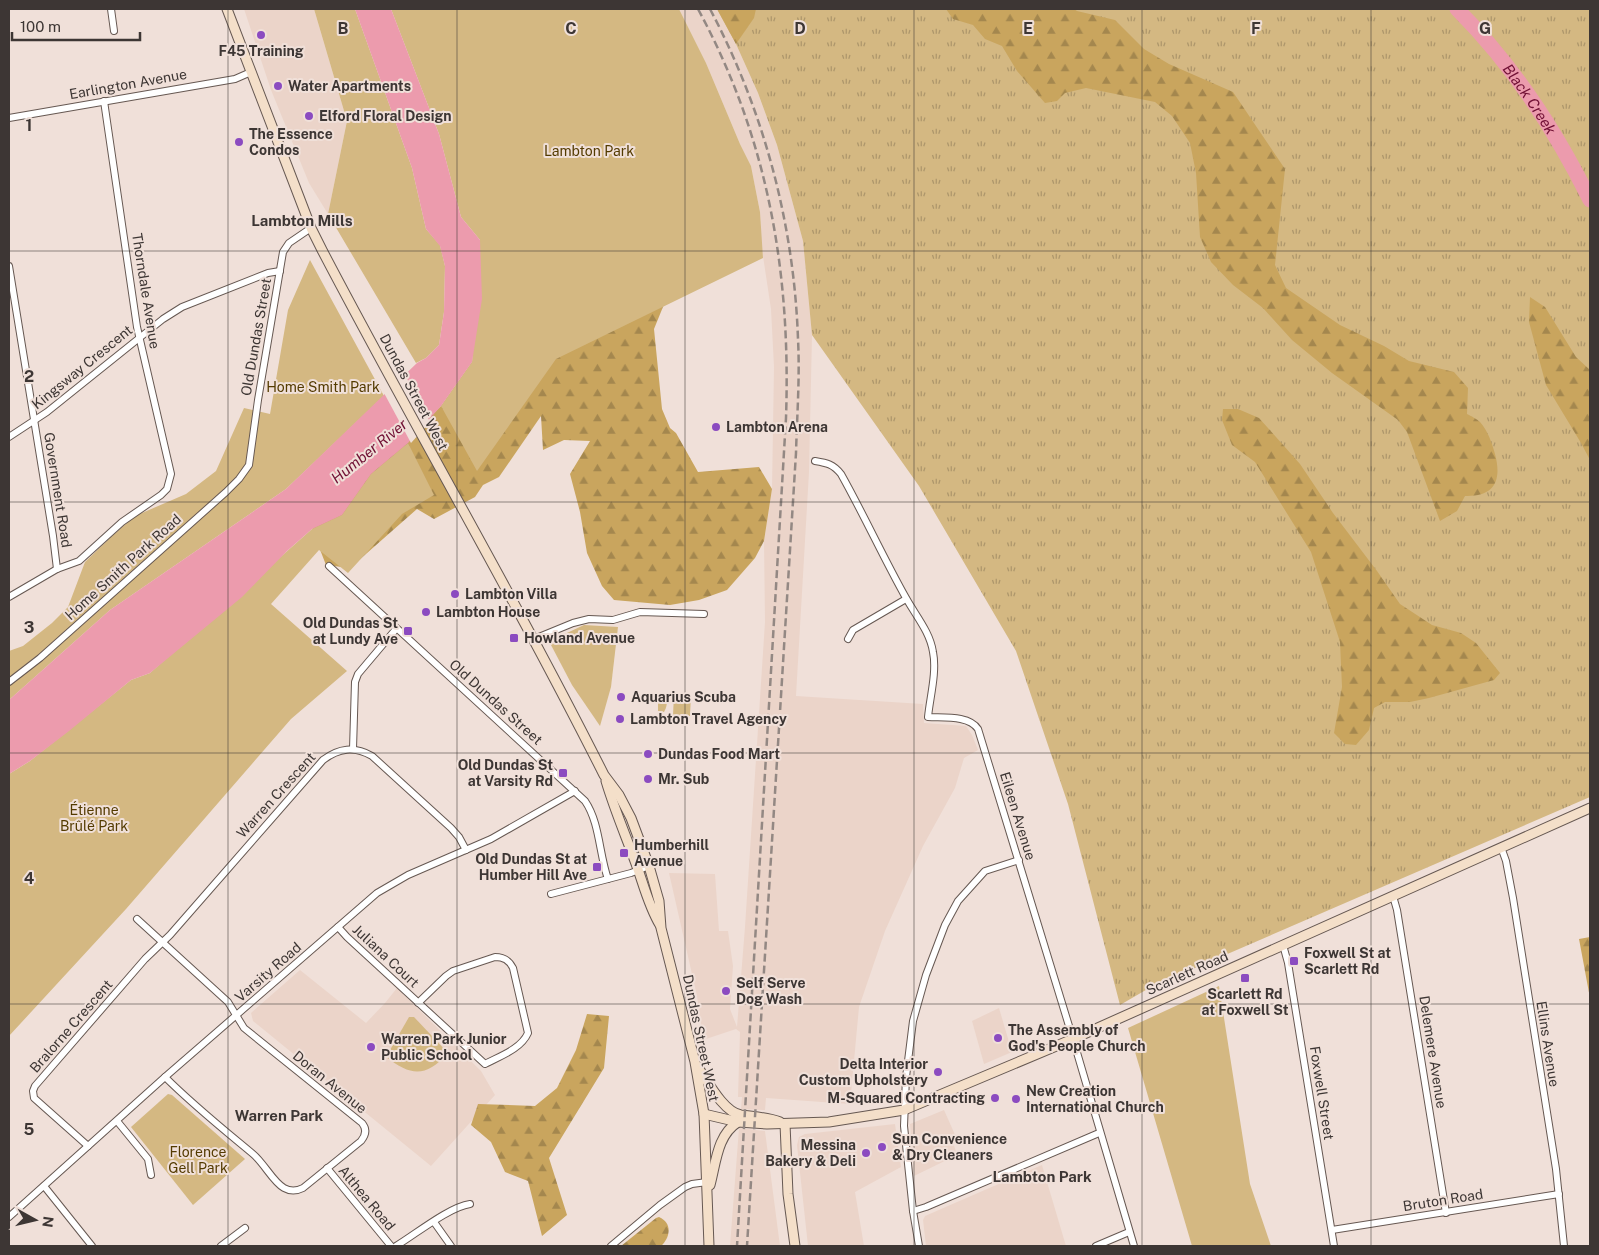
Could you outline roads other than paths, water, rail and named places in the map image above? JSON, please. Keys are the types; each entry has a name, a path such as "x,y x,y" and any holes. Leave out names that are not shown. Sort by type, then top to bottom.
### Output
{"main road":[{"name":"Dundas Street West","path":"227,9 311,228 451,490 534,639 604,775 619,795 631,818 659,901 661,928 695,1062 704,1114 709,1246"},
{"name":"Dundas Street West","path":"604,775 639,870 651,910 661,928"},
{"name":"Scarlett Road","path":"704,1114 738,1122 785,1124 829,1122 904,1110 1073,1039 1590,808"},
{"name":"Scarlett Road","path":"695,1062 729,1110 739,1115 768,1117 785,1124"},
{"path":"707,1198 720,1143 728,1128 738,1122"},
{"path":"785,1124 788,1194 795,1246"}],"street":[{"path":"111,9 114,30"},
{"name":"Earlington Avenue","path":"9,118 235,79 251,72"},
{"name":"Thorndale Avenue","path":"57,570 79,561 122,522 161,495 170,483 171,474 139,337 104,101"},
{"name":"Old Dundas Street","path":"249,465 284,248 311,228"},
{"name":"Government Road","path":"9,266 12,304 34,422 57,570"},
{"name":"Kingsway Crescent","path":"9,437 34,422 139,337 182,307 268,273 280,271"},
{"name":"Eileen Avenue","path":"815,461 828,463 841,474 866,518 906,599 926,630 935,663 928,717 967,720 974,724 1019,860 1134,1246"},
{"name":"Home Smith Park Road","path":"9,682 40,658 226,492 249,465"},
{"name":"Old Dundas Street","path":"329,566 575,791 589,806 608,879"},
{"path":"9,598 57,570"},
{"path":"848,639 853,630 906,599"},
{"path":"534,639 573,623 589,619 614,620 640,612 704,614"},
{"path":"396,629 358,674 355,682 352,749 366,753 383,765 455,833 466,850"},
{"name":"Warren Crescent","path":"163,942 323,760 336,752 352,749"},
{"name":"Varsity Road","path":"10,1213 44,1186 377,893 408,875 491,839 575,791"},
{"name":"Ellins Avenue","path":"1502,847 1513,898 1559,1194 1564,1246"},
{"path":"919,1246 913,1211 904,1126 906,1076 913,1021 926,975 945,925 958,901 986,871 1019,860"},
{"path":"551,894 648,866"},
{"name":"Delemere Avenue","path":"1393,896 1397,910 1446,1213"},
{"path":"138,919 228,1002 237,1016"},
{"name":"Juliana Court","path":"338,927 418,1002 485,1064 519,1045 525,1040 528,1033 513,968 510,962 501,957 495,957 453,972 446,976 418,1002"},
{"name":"Bralorne Crescent","path":"88,1146 34,1098 34,1089 145,959 163,942"},
{"name":"Foxwell Street","path":"1284,945 1334,1246"},
{"name":"Doran Avenue","path":"237,1016 244,1028 363,1125 366,1131 362,1139 327,1168"},
{"name":"Althea Road","path":"165,1078 254,1155 285,1189 293,1191 300,1189 327,1168 391,1246"},
{"path":"117,1122 148,1159 151,1175"},
{"path":"913,1211 1099,1133"},
{"path":"610,1246 685,1187 707,1182"},
{"path":"44,1186 92,1246"},
{"name":"Bruton Road","path":"1332,1230 1559,1194"},
{"path":"396,1246 460,1205 470,1204"},
{"path":"434,1222 451,1246"},
{"path":"221,1246 245,1228"},
{"path":"1096,1246 1129,1232"}],"water":[{"name":"Humber River","path":"355,9 391,9 439,134 461,217 480,240 482,299 472,362 441,406 408,443 371,474 342,515 312,529 287,551 242,597 150,673 131,680 69,731 30,761 9,774 9,700 110,610 286,489 417,363 426,358 439,345 444,312 445,266 440,246 426,229 412,168"}],"waterway":[{"name":"Black Creek","path":"1457,9 1496,52 1531,99 1563,149 1590,200"}],"railway":[{"path":"698,9 722,58 742,107 758,157 770,207 779,258 787,364 786,418 737,1246"},
{"path":"710,9 746,87 773,169 790,253 799,353 796,453 747,1246"}],"place":[{"name":"F45 Training","path":"261,35"},
{"name":"Water Apartments","path":"278,86"},
{"name":"Elford Floral Design","path":"309,116"},
{"name":"The Essence Condos","path":"239,142"},
{"name":"Lambton Arena","path":"716,427"},
{"name":"Lambton Villa","path":"455,594"},
{"name":"Lambton House","path":"426,612"},
{"name":"Old Dundas St at Lundy Ave","path":"408,631"},
{"name":"Howland Avenue","path":"514,638"},
{"name":"Aquarius Scuba","path":"621,697"},
{"name":"Lambton Travel Agency","path":"620,719"},
{"name":"Dundas Food Mart","path":"648,754"},
{"name":"Old Dundas St at Varsity Rd","path":"563,773"},
{"name":"Mr. Sub","path":"648,779"},
{"name":"Humberhill Avenue","path":"624,853"},
{"name":"Old Dundas St at Humber Hill Ave","path":"597,867"},
{"name":"Foxwell St at Scarlett Rd","path":"1294,961"},
{"name":"Scarlett Rd at Foxwell St","path":"1245,978"},
{"name":"Self Serve Dog Wash","path":"726,991"},
{"name":"The Assembly of God's People Church","path":"998,1038"},
{"name":"Warren Park Junior Public School","path":"371,1047"},
{"name":"Delta Interior Custom Upholstery","path":"938,1072"},
{"name":"M-Squared Contracting","path":"995,1098"},
{"name":"New Creation International Church","path":"1016,1099"},
{"name":"Sun Convenience & Dry Cleaners","path":"882,1147"},
{"name":"Messina Bakery & Deli","path":"866,1153"}],"district":[{"name":"Lambton Mills","path":"302,220"},
{"name":"Warren Park","path":"279,1115"},
{"name":"Lambton Park","path":"1042,1176"}],"park label":[{"name":"Home Smith Park","path":"323,387"},
{"name":"Étienne Brûlé Park","path":"94,818"},
{"name":"Florence Gell Park","path":"198,1160"}]}
